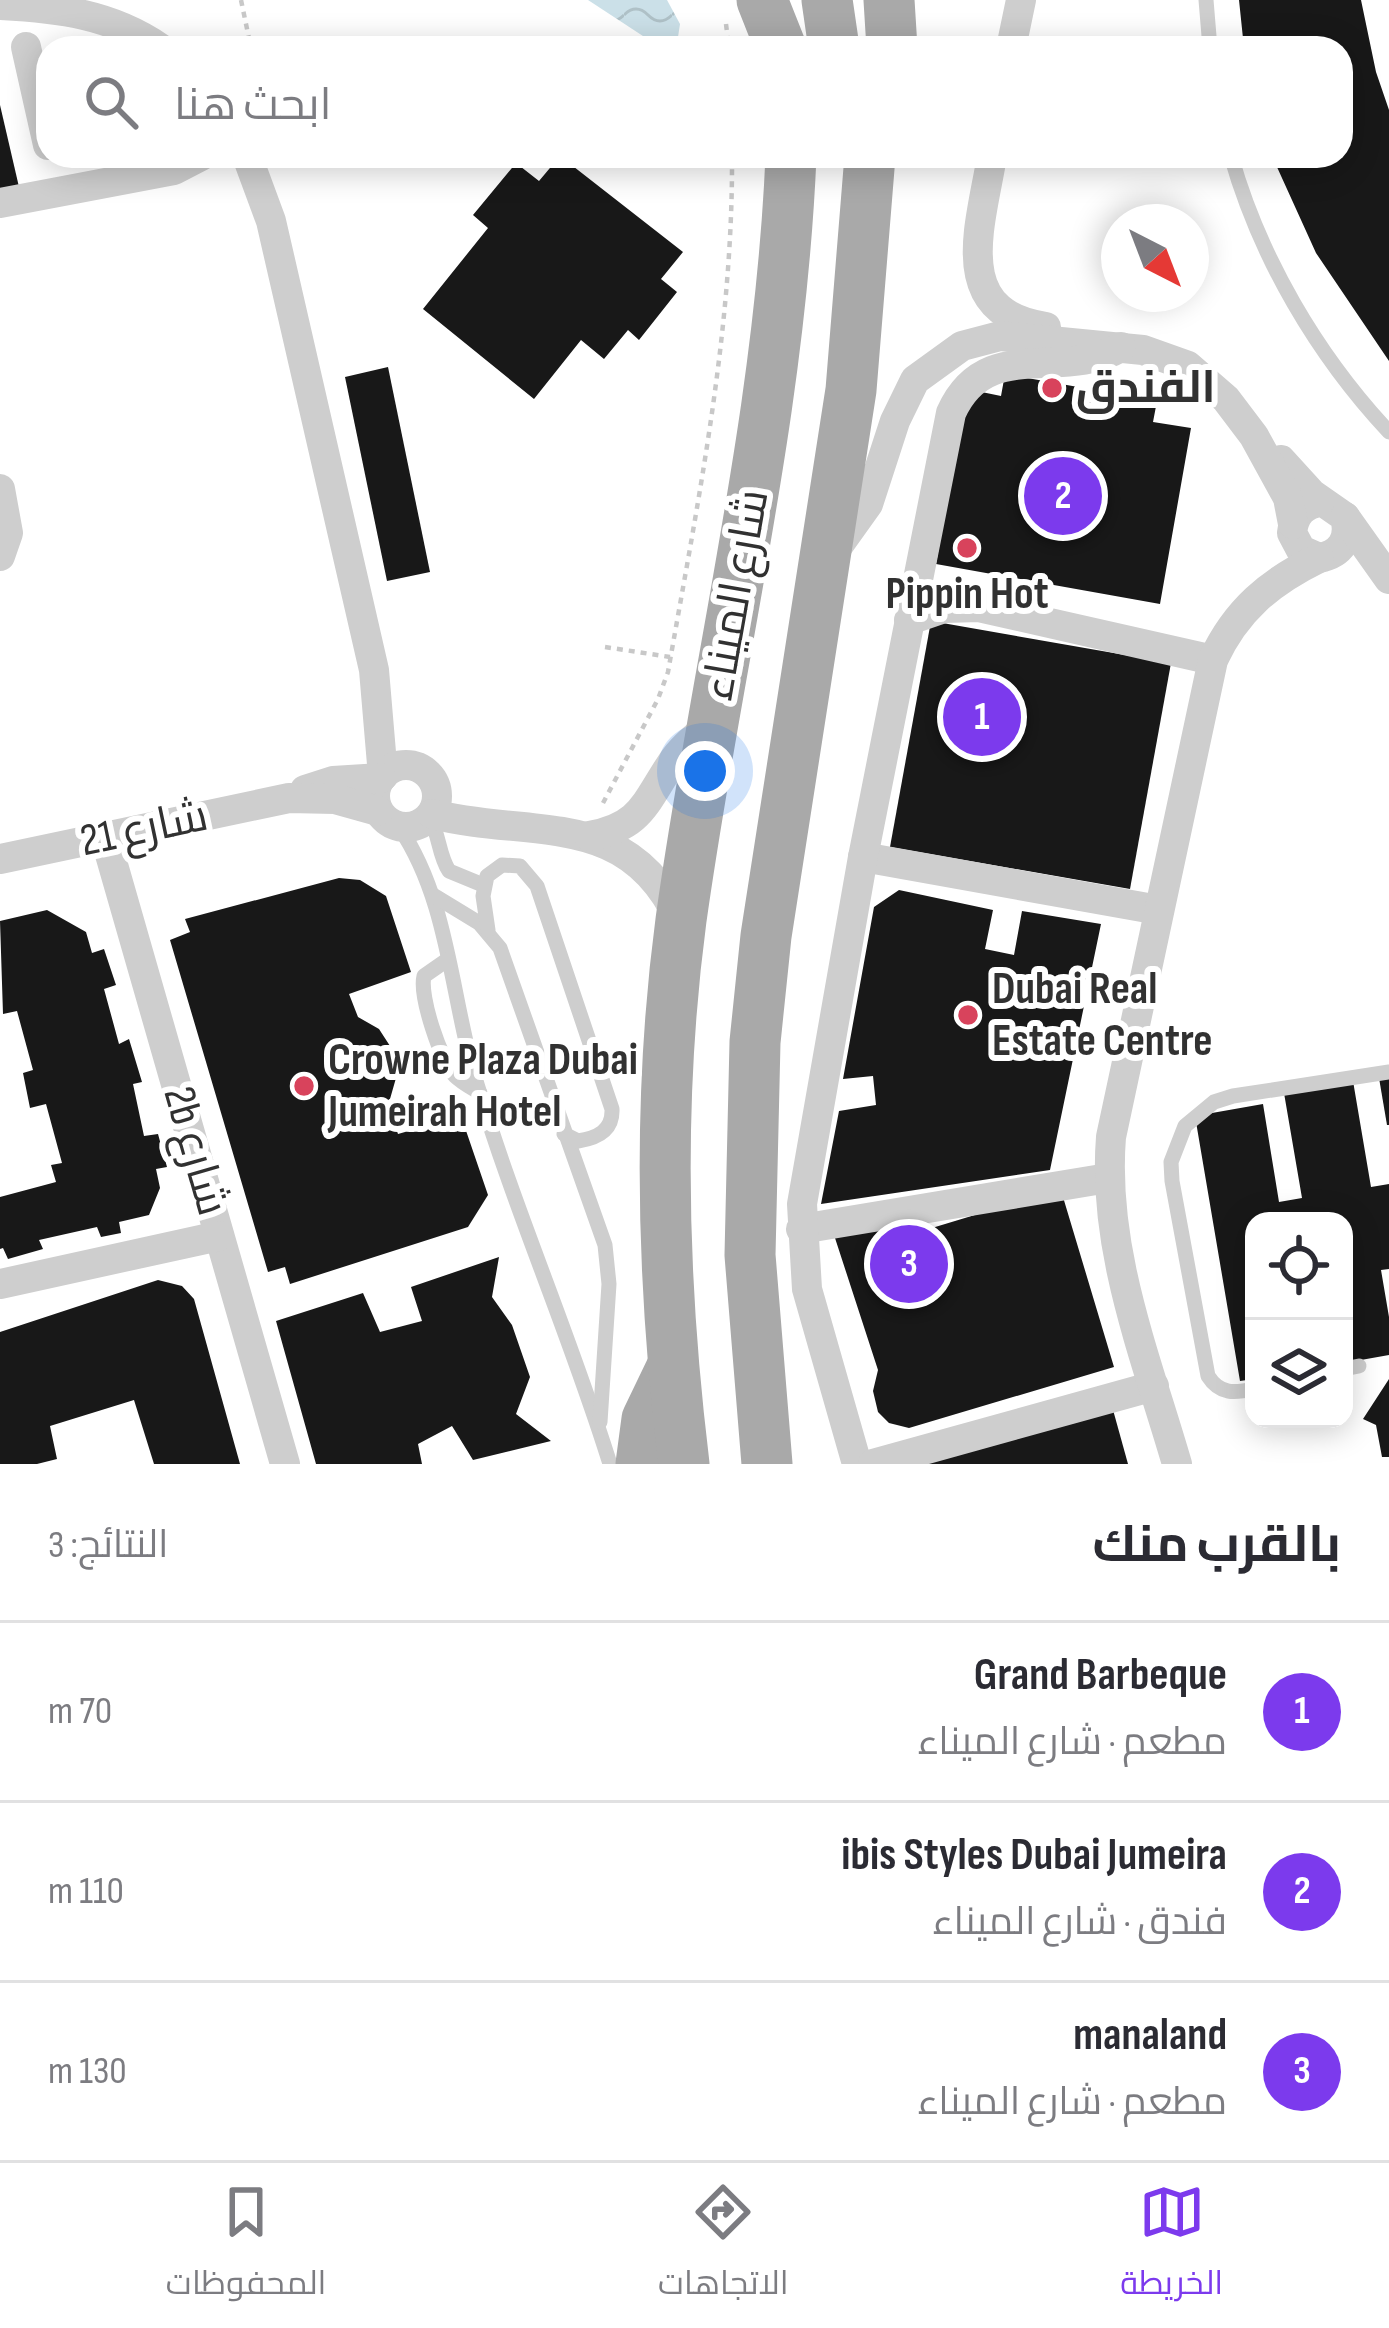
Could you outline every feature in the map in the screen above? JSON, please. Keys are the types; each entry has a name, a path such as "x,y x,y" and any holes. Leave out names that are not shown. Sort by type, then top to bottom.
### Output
{"main road":[{"path":"779,0 782,36"},
{"path":"827,0 832,36"},
{"path":"860,0 864,36"},
{"path":"889,0 891,36"},
{"path":"743,7 771,36"},
{"name":"شارع الميناء","path":"684,1464 672,1366 665,1151 681,923 776,358 790,168"},
{"name":"شارع الميناء","path":"767,1464 750,1255 755,1042 766,936 851,390 869,168"},
{"path":"864,242 891,203 896,168"},
{"path":"640,1464 647,1419 672,1366"}],"street":[{"path":"1014,36 1021,0"},
{"path":"0,5 77,12 139,36"},
{"path":"26,46 36,91"},
{"path":"53,168 58,192"},
{"path":"0,203 178,168"},
{"path":"252,168 272,221"},
{"path":"266,168 272,221 374,670 382,777 375,794 388,819 410,827 430,816 515,823 589,836 644,866 670,899 681,923"},
{"path":"990,168 977,248 980,280 987,295 1011,318 1091,334 1121,347"},
{"path":"824,562 868,504 904,400 916,380 944,356 980,339 1000,336 1121,347 1162,355 1197,372 1226,399 1253,436 1288,498 1301,550 1359,564 1389,579 1333,509 1253,436"},
{"path":"857,1464 813,1319 801,1229 806,1177 863,857 951,413 976,378 1003,366 1086,360 1121,347"},
{"path":"0,489 8,533 0,556"},
{"path":"1177,1464 1115,1250 1108,1178 1111,1137 1214,661 1234,622 1263,590 1303,507 1333,509"},
{"path":"1263,590 1343,545 1347,536 1333,509"},
{"path":"909,620 944,608 980,607 1214,661"},
{"path":"374,670 437,794 430,816"},
{"path":"589,836 634,819 656,794 673,760 712,723"},
{"path":"382,777 398,766 425,774 515,823"},
{"name":"شارع 21","path":"0,859 289,798 333,781 382,777"},
{"name":"شارع 21","path":"289,798 334,799 388,819"},
{"name":"2b شارع","path":"105,837 285,1464"},
{"path":"863,857 1159,910"},
{"path":"801,1229 1108,1178"},
{"path":"0,1284 219,1236"},
{"path":"873,1464 1154,1386"}],"lane":[{"path":"1206,0 1209,36"},
{"path":"1235,168 1282,282 1346,382 1389,433"},
{"path":"430,816 449,871 484,885"},
{"path":"388,819 418,859 433,895 480,1093 610,1464"},
{"path":"562,1131 578,1142 602,1133 611,1123 612,1109 534,878 520,866 502,866 487,876 484,885 488,930 504,957 562,1131 604,1245 608,1264 600,1430"},
{"path":"433,895 488,930"},
{"path":"447,960 424,976 422,992 449,1067 480,1093"},
{"path":"1245,1390 1220,1389 1208,1376 1172,1181 1176,1143 1185,1126 1214,1102 1389,1072"}],"path":[{"path":"241,0 248,36"},
{"path":"733,36 743,7"},
{"path":"589,836 658,699 670,657 713,412 733,236 732,168"},
{"path":"605,647 670,657"}],"water":[{"path":"588,0 667,0 680,24 678,36 643,36"}],"building":[{"path":"1239,0 1361,0 1389,110 1389,361 1316,253 1277,168 1353,168 1353,36 1243,36"},
{"path":"0,105 19,187 0,191"},
{"path":"512,168 522,168 539,181 550,168 575,168 683,252 661,279 677,292 639,340 628,330 604,359 581,340 534,399 423,309 488,228 473,215"},
{"path":"388,367 430,572 387,581 345,377"},
{"path":"1005,374 1157,401 1153,422 1191,428 1160,604 936,564 967,389 1001,396"},
{"path":"931,621 1171,663 1130,889 890,847"},
{"name":"Crowne Plaza Dubai Jumeirah Hotel","path":"339,878 360,880 386,896 411,972 349,994 358,1017 379,1029 390,1046 396,1078 388,1106 398,1134 461,1116 488,1195 468,1227 290,1284 285,1267 268,1272 170,940 190,932 185,919"},
{"name":"Dubai Real Estate Centre","path":"899,890 993,910 985,949 1014,955 1022,911 1101,924 1050,1170 821,1204 839,1111 876,1105 873,1076 843,1079 874,907"},
{"path":"47,910 86,932 92,953 104,949 116,985 104,989 119,1044 129,1039 142,1082 133,1084 144,1136 158,1134 167,1167 156,1169 160,1188 149,1215 119,1222 121,1233 101,1237 97,1227 39,1240 43,1249 8,1259 0,1249 0,1197 56,1182 51,1165 62,1163 46,1104 30,1108 23,1073 33,1070 17,1011 3,1014 0,921"},
{"path":"1389,1076 1389,1125 1387,1125 1379,1078"},
{"path":"1353,1081 1371,1187 1389,1184 1389,1269 1381,1270 1389,1355 1353,1361 1353,1212 1245,1212 1245,1380 1240,1381 1195,1116 1263,1104 1279,1202 1302,1198 1284,1093"},
{"path":"1063,1197 1114,1367 909,1428 889,1423 878,1412 873,1391 878,1370 835,1238 892,1218 922,1231 988,1211"},
{"path":"499,1257 492,1297 512,1325 530,1377 516,1414 551,1441 473,1460 452,1426 418,1444 422,1464 316,1464 276,1321 363,1293 380,1332 422,1321 411,1287"},
{"path":"158,1280 182,1286 194,1299 240,1464 154,1464 134,1400 50,1426 57,1459 0,1464 0,1332"},
{"path":"1389,1379 1389,1457 1382,1457 1376,1425 1363,1419"},
{"path":"1110,1399 1128,1464 897,1464"}],"place":[{"name":"الفندق","path":"1052,388"},
{"name":"ibis Styles Dubai Jumeira","path":"1063,496"},
{"name":"Pippin Hot","path":"967,548"},
{"name":"Grand Barbeque","path":"982,717"},
{"name":"Dubai Real Estate Centre","path":"968,1015"},
{"name":"Crowne Plaza Dubai Jumeirah Hotel","path":"304,1086"},
{"name":"manaland","path":"909,1264"}]}
